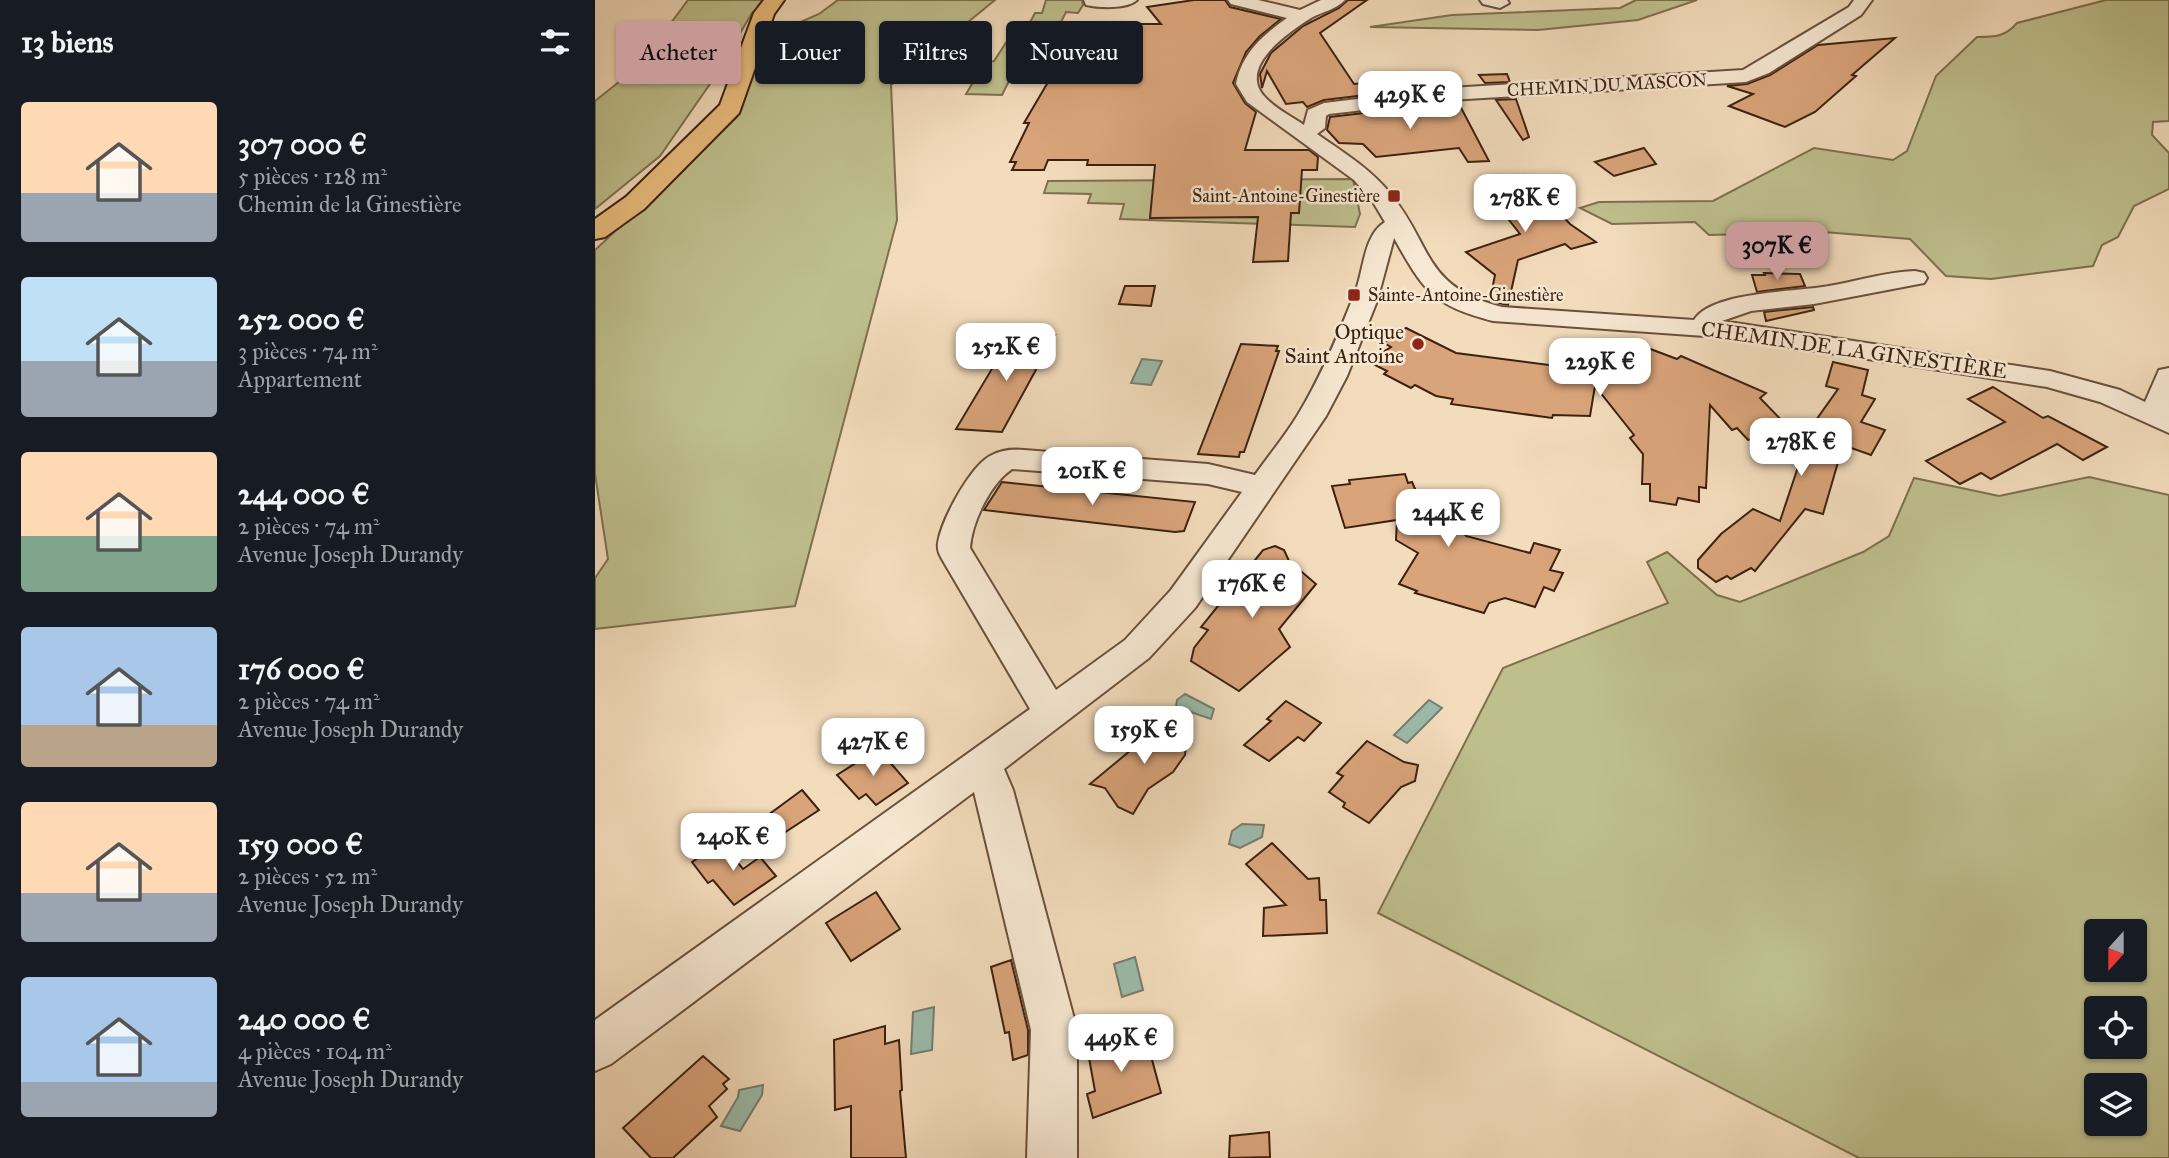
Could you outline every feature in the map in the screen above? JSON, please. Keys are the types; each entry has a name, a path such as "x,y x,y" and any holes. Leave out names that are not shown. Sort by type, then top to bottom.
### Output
{"main road":[{"path":"595,231 635,203 730,108 764,13 774,0"}],"street":[{"path":"1091,1 1128,0"},
{"path":"1237,0 1302,16 1336,0"},
{"name":"CHEMIN DU MASCON","path":"1303,132 1315,128 1315,114 1324,109 1450,94 1746,76 1762,69 1855,11 1864,0"},
{"name":"CHEMIN DE LA GINESTIÈRE","path":"1302,16 1257,54 1248,68 1246,84 1261,105 1362,175 1383,200 1437,287 1459,302 1483,311 1523,316 1705,327 2050,379 2110,396 2161,419"},
{"path":"595,1048 1126,657 1161,625 1183,599 1303,430 1323,395 1376,265 1404,233"},
{"path":"1376,265 1423,266"},
{"path":"1705,327 1707,319 1728,309 1829,294 1890,278 1915,278"},
{"path":"2161,419 2159,406 2169,376"},
{"path":"1051,713 958,559 953,546 963,518 993,468 1002,461 1020,459 1208,474 1264,487"},
{"path":"982,763 993,790 1054,1030 1052,1158"}],"green space":[{"path":"688,0 768,0 752,13 741,32 741,21 672,21"},
{"path":"838,0 995,0 969,21 879,21 879,84 892,84 897,220 795,606 595,629 595,578 608,559 595,474 595,250 737,117 755,67 755,84 865,84 865,21 803,21 819,14"},
{"path":"1046,0 1082,0 1083,5 1078,13 1066,12 1062,21 1031,21 1035,13 1042,13"},
{"path":"1636,0 1697,0 1638,20 1538,30 1370,27 1452,15 1620,8"},
{"path":"2106,0 2169,0 2169,121 2153,122 2152,135 2169,153 2169,189 2134,206 2118,237 2102,245 2093,266 1991,279 1946,276 1910,239 1823,232 1709,235 1695,222 1612,224 1580,208 1599,202 1713,201 1814,148 1893,160 1907,151 1936,76 1977,37 1999,35 2017,23"},
{"path":"1006,43 1008,84 1002,95 966,94 972,84 992,84 994,61"},
{"path":"616,84 710,84 660,156 595,209 595,101"},
{"path":"1353,179 1360,214 1355,227 1120,219 1124,204 1088,203 1091,194 1044,193 1048,181"},
{"path":"2089,477 2169,495 2169,1158 1859,1158 1378,913 1503,668 1668,603 1647,562 1667,552 1717,595 1740,602 1863,552 1889,536 1914,478 1999,496"}],"shaded area":[{"path":"1142,359 1162,361 1151,385 1131,383"},
{"path":"1185,694 1214,709 1211,719 1176,707 1177,700"},
{"path":"1429,700 1442,708 1407,743 1394,735"},
{"path":"1242,824 1264,825 1262,837 1240,848 1229,844 1232,831"},
{"path":"1135,957 1143,990 1122,997 1114,964"},
{"path":"934,1007 932,1050 911,1054 913,1012"},
{"path":"763,1085 762,1095 740,1131 721,1126 738,1097 739,1090"}],"building":[{"path":"1194,0 1225,0 1230,7 1281,19 1246,52 1233,83 1245,103 1256,112 1245,150 1309,150 1318,157 1317,170 1302,170 1299,213 1291,213 1288,261 1253,262 1258,217 1150,218 1155,165 1087,165 1088,160 1048,160 1044,170 1012,170 1016,162 1010,162 1029,123 1024,123 1047,84 1143,84 1143,24 1161,24 1147,7"},
{"path":"1348,0 1367,0 1320,33 1354,84 1447,76 1451,85 1324,100 1307,107 1303,102 1286,104 1267,71 1262,88 1260,74 1271,53 1303,26 1339,8"},
{"path":"1895,38 1815,112 1785,127 1729,106 1753,94 1727,86 1747,84 1770,75 1818,45"},
{"path":"1507,74 1510,82 1485,83 1479,75"},
{"path":"1516,99 1529,137 1523,140 1496,100"},
{"path":"1458,102 1489,161 1468,162 1459,148 1376,157 1363,144 1339,143 1327,130 1330,117"},
{"path":"1644,148 1656,164 1614,176 1595,162"},
{"path":"1524,175 1570,224 1596,242 1571,249 1565,244 1518,260 1508,305 1490,300 1495,275 1466,252 1520,234 1498,206 1503,206 1493,189"},
{"path":"1764,273 1800,274 1805,286 1757,292 1752,275 1765,275"},
{"path":"1125,286 1155,286 1151,306 1119,304"},
{"path":"1813,307 1814,310 1766,321 1764,312"},
{"path":"1406,328 1456,353 1564,367 1567,341 1625,344 1629,341 1677,359 1681,356 1766,393 1760,398 1792,431 1748,440 1737,428 1732,430 1710,405 1706,488 1699,487 1699,502 1678,498 1676,505 1650,501 1650,484 1642,484 1643,454 1630,438 1634,435 1595,386 1590,416 1553,415 1552,418 1451,404 1453,399 1436,396 1415,385 1411,388 1384,374 1387,371 1373,364 1380,360 1375,357 1391,347 1384,343"},
{"path":"1014,332 1055,335 1002,432 956,429"},
{"path":"1241,344 1278,346 1276,351 1279,351 1244,452 1240,452 1239,457 1198,454"},
{"path":"1833,362 1868,370 1862,395 1875,399 1861,422 1885,430 1871,455 1843,445 1823,514 1805,509 1755,571 1751,568 1731,579 1727,576 1716,582 1698,568 1698,560 1721,534 1753,509 1780,521 1804,449 1797,447 1838,389 1826,386"},
{"path":"1993,387 2043,418 2048,416 2107,447 2083,460 2057,444 1991,479 1981,473 1960,484 1926,461 2005,422 1968,399"},
{"path":"1405,474 1408,483 1412,482 1430,523 1464,533 1466,536 1530,553 1534,543 1560,550 1550,570 1563,573 1554,591 1544,587 1535,607 1505,598 1489,603 1484,613 1415,593 1417,591 1399,584 1418,553 1396,540 1397,520 1345,528 1332,486 1350,484 1349,480"},
{"path":"1002,482 1195,502 1184,531 1175,532 984,510"},
{"path":"1275,546 1284,550 1289,561 1316,584 1279,629 1290,647 1239,691 1191,661 1194,648 1208,630 1201,627 1263,550"},
{"path":"1286,701 1321,723 1304,741 1298,737 1269,761 1244,745 1271,721 1267,719"},
{"path":"1166,725 1188,730 1185,755 1173,772 1148,789 1133,814 1118,807 1105,788 1090,784 1137,745 1135,732"},
{"path":"1367,741 1404,762 1418,765 1415,781 1401,787 1369,823 1343,807 1345,803 1329,792 1343,776 1337,773"},
{"path":"880,751 908,783 876,805 866,794 859,799 837,775 873,752 875,755"},
{"path":"802,790 819,810 778,837 764,818"},
{"path":"721,843 743,869 760,857 776,876 734,905 713,880 708,883 692,862"},
{"path":"1272,843 1308,879 1319,878 1320,900 1326,900 1327,933 1263,936 1264,908 1286,905 1246,864"},
{"path":"876,892 900,929 851,961 826,923"},
{"path":"1011,960 1028,1030 1028,1055 1013,1060 1009,1032 1005,1033 991,967"},
{"path":"885,1026 885,1044 899,1040 906,1158 851,1158 851,1106 835,1110 834,1040"},
{"path":"1138,1028 1145,1058 1151,1056 1161,1093 1093,1118 1087,1094 1095,1091 1087,1047"},
{"path":"703,1056 729,1079 723,1084 727,1089 709,1106 717,1117 673,1158 651,1158 623,1128"},
{"path":"1269,1132 1270,1157 1229,1158 1230,1136"}],"place":[{"name":"Saint-Antoine-Ginestière","path":"1394,196"},
{"name":"Sainte-Antoine-Ginestière","path":"1354,295"},
{"name":"Optique Saint Antoine","path":"1418,344"}]}
